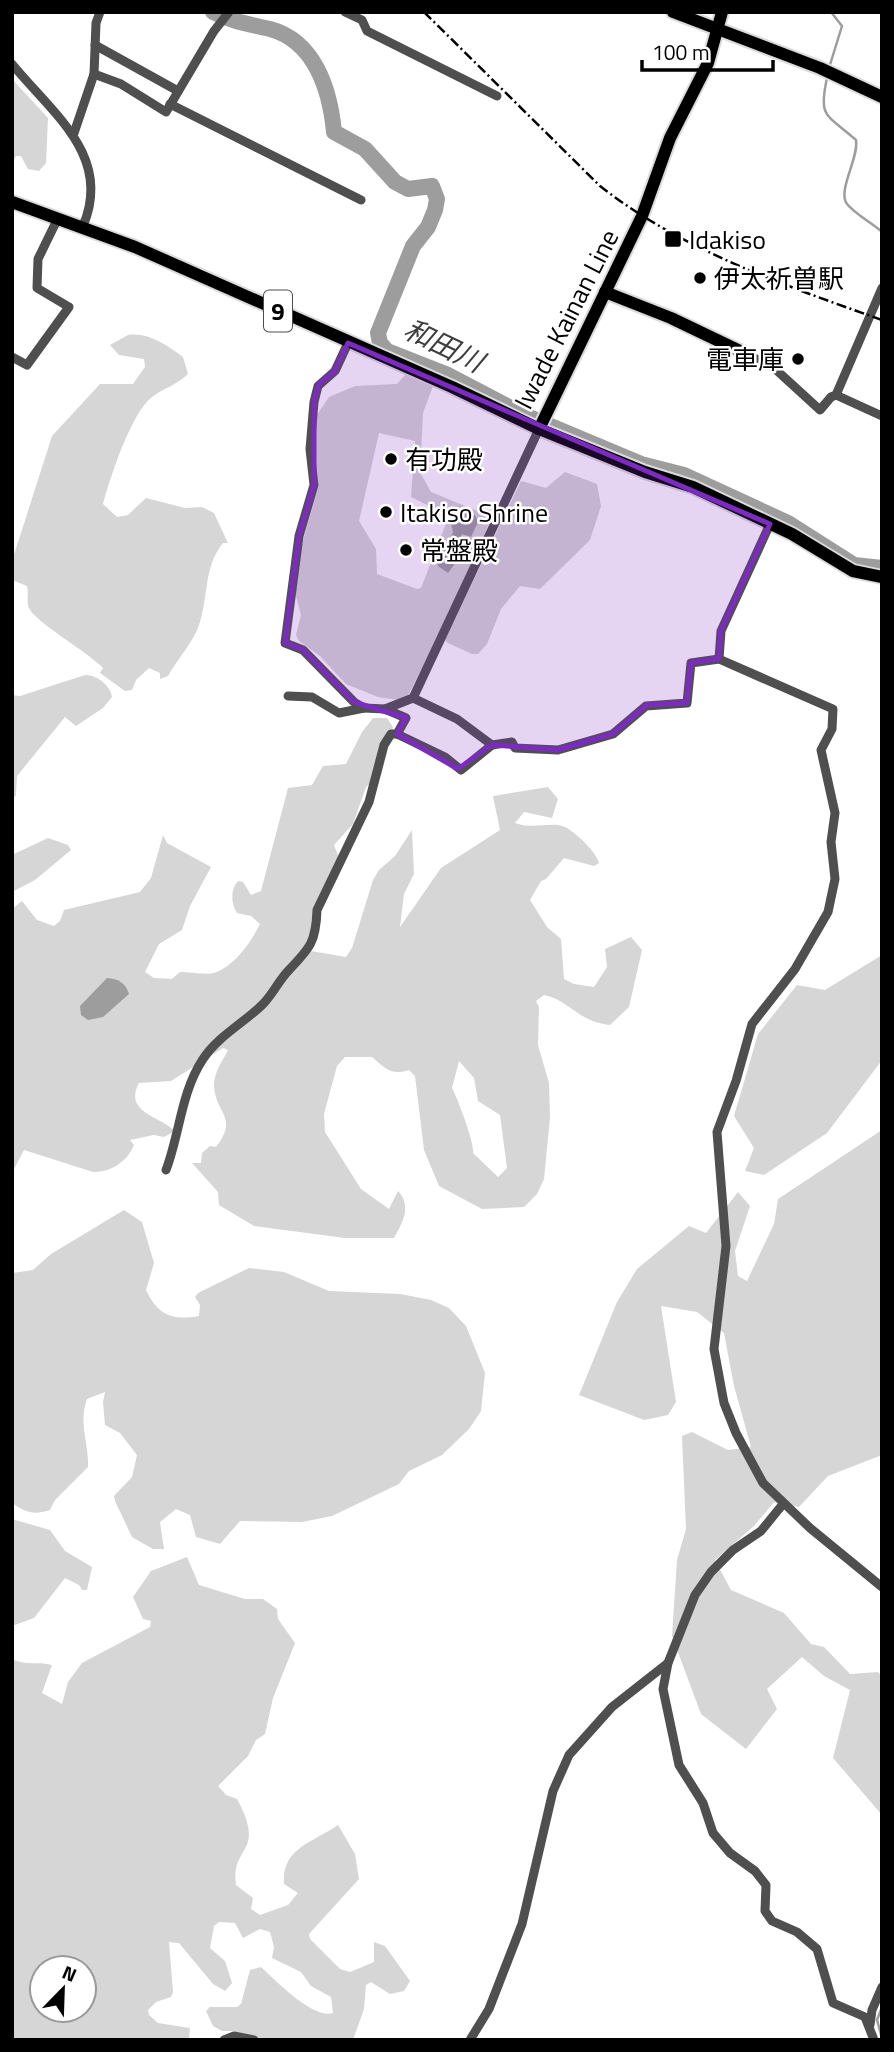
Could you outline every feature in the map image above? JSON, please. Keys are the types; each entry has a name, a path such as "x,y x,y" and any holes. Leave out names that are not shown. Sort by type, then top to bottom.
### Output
{"main road":[{"path":"673,12 719,32 826,70 882,97"},
{"name":"Iwade Kainan Line","path":"12,202 57,220 83,226 348,343 542,424 639,222 670,138 708,64 719,32 722,12"},
{"path":"605,292 671,318 742,352"},
{"path":"542,424 645,472 692,487 770,524 853,571 882,577"}],"street":[{"path":"74,133 94,75 100,12"},
{"path":"94,75 121,84 166,112 214,31 229,12"},
{"path":"345,12 362,20 367,31 497,96"},
{"path":"95,45 178,91"},
{"path":"12,64 74,133 86,158 90,177 89,211 83,226"},
{"path":"170,104 360,200"},
{"path":"12,357 27,365 69,307 37,288 38,259 57,220"},
{"path":"742,352 773,367 815,408 824,408 831,397 836,395 882,288"},
{"path":"348,343 335,371 318,386 314,402 310,449 313,491 299,536 285,643 303,650 354,702 364,708"},
{"path":"836,395 882,416"},
{"path":"385,709 413,698 542,424"},
{"path":"719,659 721,631 770,524"},
{"path":"166,1170 182,1119 184,1098 204,1058 216,1042 262,1005 286,972 306,954 316,929 317,910 369,802 384,745 391,734 397,734 445,757 461,770 492,744 512,742 515,748 551,752 613,734 646,706 687,703 691,663 719,659 833,709 832,729 821,750 835,813 831,842 835,879 828,912 795,969 752,1024 736,1081 716,1132 726,1246 715,1317 717,1370 736,1433 763,1483 783,1504 882,1587"},
{"path":"288,696 312,697 339,713 364,708 385,709 406,718 397,734"},
{"path":"413,698 457,719 492,744"},
{"path":"783,1504 761,1531 733,1550 711,1572 695,1595 668,1663 663,1689 679,1765 703,1803 713,1833 730,1853 755,1871 766,1885 765,1911 772,1921 797,1932 817,1949 833,2003 866,2017 874,2040"},
{"path":"470,2040 489,2009 522,1924 553,1791 569,1755 612,1707 668,1663"},
{"path":"870,2027 872,2010 882,1987"},
{"path":"224,2040 234,2036 254,2040"}],"highlighted area":[{"path":"348,343 770,524 721,631 719,659 691,663 687,703 647,705 613,734 558,750 492,745 458,769 397,734 406,718 354,702 303,650 285,643 299,536 314,485 314,402 319,384 334,372"}],"shaded area":[{"path":"12,79 48,118 46,163 39,171 28,169 21,156 16,156 12,163"},
{"path":"128,335 150,337 170,348 183,357 188,374 152,397 136,417 122,447 103,504 117,517 128,515 146,498 185,508 202,507 214,513 228,543 223,543 212,562 196,632 168,676 160,679 160,673 149,668 136,680 132,690 125,691 100,673 103,668 96,661 33,614 28,606 27,586 12,580 12,561 52,436 100,384 133,384 145,367 144,359 119,355 110,345"},
{"path":"405,375 433,386 423,413 420,472 431,492 492,517 436,641 405,701 378,697 346,684 320,656 299,641 296,635 301,615 295,592 301,548 319,485 314,442 317,415 329,397 355,386 397,384","holes":["379,433 415,441 411,497 449,516 421,588 417,589 377,574 376,549 359,521"]},
{"path":"565,472 597,484 601,506 590,540 540,589 520,586 501,609 487,644 478,654 448,643 445,640 521,481 546,488"},
{"path":"459,509 475,515 478,522 471,537 462,534 455,552 461,555 448,573 438,566 436,557 440,543 448,544 453,532 451,523"},
{"path":"85,675 94,676 102,682 112,697 103,708 76,726 65,717 17,776 16,795 12,800 12,695 20,696"},
{"path":"373,718 387,718 393,727 381,776 366,787 353,824 334,845 339,858 315,926 311,951 346,957 352,948 373,880 379,870 395,856 412,830 414,874 404,894 400,927 441,868 500,830 493,796 548,787 558,799 552,818 524,812 515,823 565,827 585,842 599,863 594,866 564,858 546,879 541,881 530,900 547,927 561,939 564,979 574,984 594,987 607,967 605,949 631,937 642,950 629,1007 610,1025 589,1019 560,1001 544,995 536,1001 539,1007 538,1045 549,1083 550,1117 544,1179 537,1194 524,1207 482,1209 439,1186 424,1150 415,1076 409,1070 389,1070 372,1057 345,1057 337,1066 324,1114 325,1132 361,1189 389,1209 398,1191 402,1197 405,1214 394,1238 345,1238 254,1226 219,1205 218,1192 192,1163 201,1163 202,1153 210,1146 216,1147 226,1129 214,1086 217,1072 228,1050 223,1048 171,1081 139,1083 135,1093 139,1107 175,1131 164,1137 154,1135 130,1140 134,1145 118,1165 93,1172 24,1150 12,1173 12,909 22,901 37,920 54,926 60,921 64,910 140,892 151,878 163,835 167,843 211,867 190,906 182,930 159,944 145,972 154,978 172,979 180,972 211,974 222,970 242,953 260,924 251,916 237,913 233,905 233,892 238,881 243,882 251,895 261,891 288,788 312,785 323,766 346,764 362,732","holes":["459,1061 474,1078 478,1101 500,1115 507,1168 498,1177 473,1153 469,1131 452,1088"]},
{"path":"48,838 68,845 71,850 35,880 12,892 12,855"},
{"path":"882,955 882,1060 827,1133 764,1175 745,1171 754,1148 734,1116 758,1034 797,985 825,990"},
{"path":"107,978 121,982 129,994 103,1017 88,1020 81,1015 80,1006"},
{"path":"882,1130 882,1455 828,1476 799,1507 774,1502 754,1526 715,1560 731,1590 784,1613 811,1644 824,1647 850,1674 878,1672 882,1677 882,1815 833,1758 850,1690 824,1676 802,1657 767,1689 777,1709 746,1749 701,1714 672,1636 677,1560 686,1529 682,1436 692,1432 728,1450 751,1447 734,1386 724,1333 697,1312 661,1306 676,1402 668,1415 644,1420 579,1395 617,1302 637,1269 689,1226 706,1233 738,1192 750,1206 735,1251 738,1276 747,1281 774,1224 778,1199"},
{"path":"124,1210 142,1222 154,1263 146,1290 161,1311 174,1317 199,1316 200,1305 195,1297 198,1293 249,1268 284,1272 329,1291 400,1294 431,1300 449,1308 466,1326 485,1373 481,1411 469,1429 442,1455 409,1471 399,1484 332,1516 302,1522 240,1521 220,1544 196,1537 190,1515 176,1509 160,1522 164,1549 153,1549 132,1537 115,1501 114,1496 132,1477 137,1455 120,1433 105,1425 105,1392 87,1399 84,1408 88,1467 55,1500 50,1510 34,1513 22,1509 12,1503 12,1273 33,1270 51,1254"},
{"path":"12,1519 50,1530 65,1551 92,1567 87,1590 82,1590 79,1585 65,1578 34,1618 12,1626"},
{"path":"187,1557 199,1585 245,1599 263,1599 277,1609 278,1619 295,1643 273,1698 265,1734 256,1740 248,1756 218,1786 226,1795 237,1799 245,1817 249,1830 248,1840 238,1862 236,1885 253,1898 251,1909 260,1915 288,1905 298,1893 284,1884 284,1872 293,1854 301,1847 338,1825 355,1854 359,1879 309,1934 310,1939 340,1969 350,1972 374,1962 374,1942 385,1946 410,1981 404,1991 390,1994 371,1982 366,1985 364,2009 353,2040 258,2040 234,2031 222,2031 213,2026 206,2011 210,2007 237,2007 241,2004 250,1970 261,1967 306,2005 325,2014 333,2013 331,1997 311,1986 301,1972 272,1958 274,1947 270,1932 260,1929 243,1938 235,1923 219,1922 214,1926 210,1948 225,1961 232,1983 225,1991 213,1984 179,1943 169,1942 173,1992 171,1997 156,2002 148,2010 149,2015 158,2023 190,2028 189,2040 12,2040 12,1659 52,1665 42,1693 62,1704 68,1682 82,1663 150,1627 151,1621 143,1619 133,1597 151,1571"}],"waterway":[{"name":"和田川","path":"213,12 286,35 298,44 309,56 324,84 334,132 365,149 395,182 408,189 432,186 437,199 435,210 428,227 413,246 378,333 380,343 387,351 448,375 524,415 641,464 684,475 788,523 854,565 882,568"},
{"path":"829,68 842,26 831,12"},
{"path":"827,78 824,91 827,115 856,140 846,183 847,204 882,232"},
{"name":"和田川","path":"882,2007 877,2020 882,2038"}],"railway":[{"path":"424,12 600,186 632,209 700,248 735,264 882,320"}],"place":[{"name":"Idakiso","path":"673,239"},
{"name":"伊太祈曽駅","path":"700,278"},
{"name":"電車庫","path":"798,359"},
{"name":"有功殿","path":"391,459"},
{"name":"Itakiso Shrine","path":"386,512"},
{"name":"常盤殿","path":"406,550"}]}
